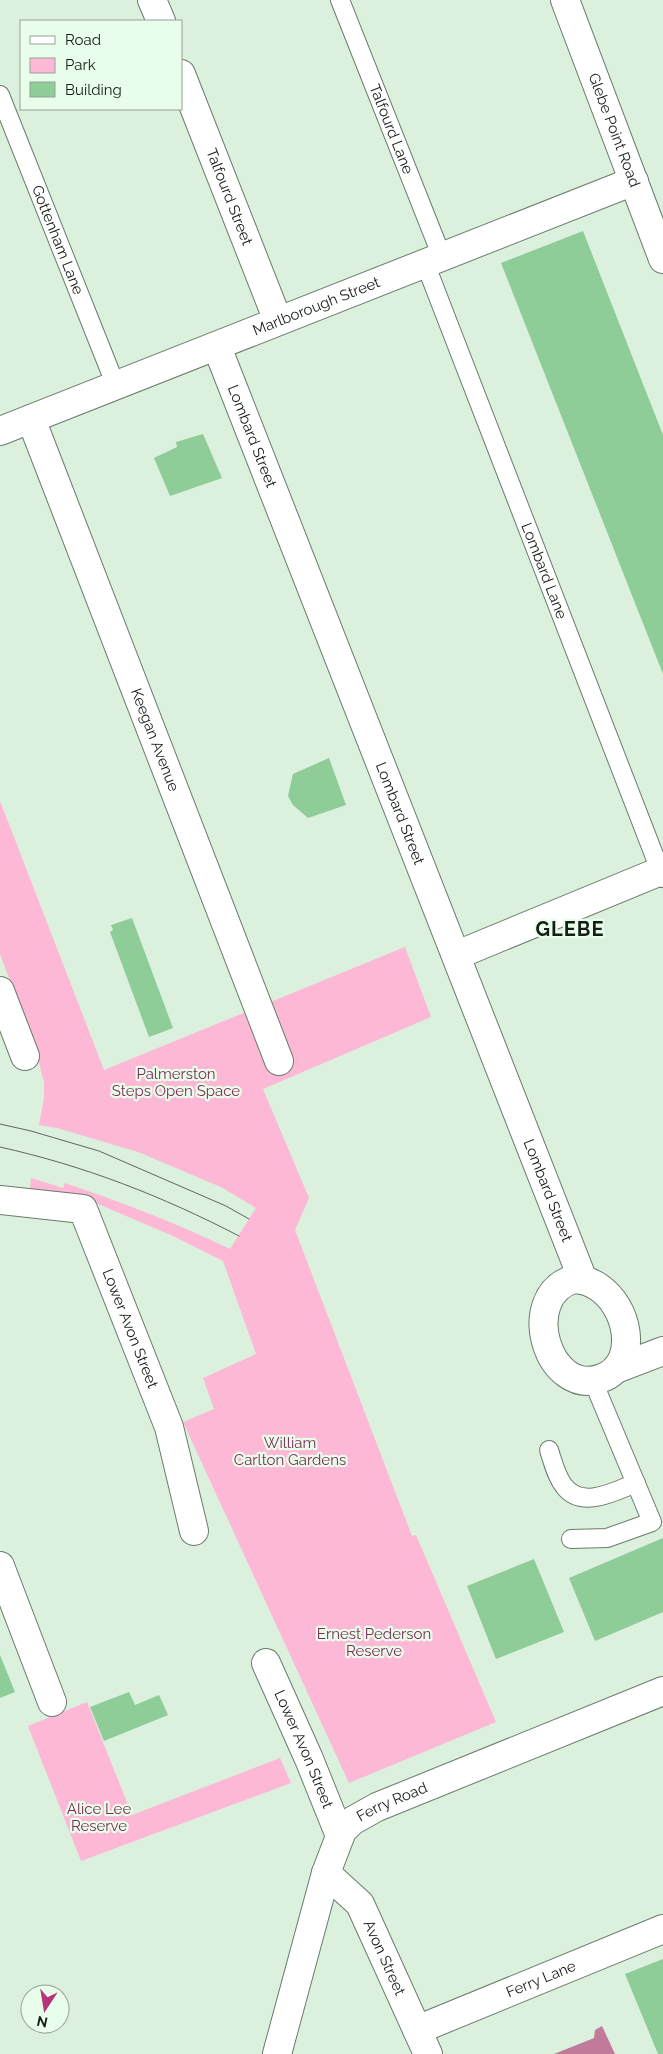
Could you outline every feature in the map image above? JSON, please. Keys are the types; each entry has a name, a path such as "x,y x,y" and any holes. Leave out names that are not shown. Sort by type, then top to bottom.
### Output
{"street":[{"path":"152,0 161,20"},
{"name":"Glebe Point Road","path":"565,0 663,259"},
{"name":"Talfourd Street","path":"182,77 278,321"},
{"name":"Marlborough Street","path":"0,431 634,181"},
{"name":"Lombard Street","path":"217,347 584,1280"},
{"name":"Keegan Avenue","path":"31,419 279,1061"},
{"path":"457,955 662,873"},
{"path":"0,991 13,1054"},
{"name":"Lower Avon Street","path":"0,1200 83,1209 169,1427 194,1531"},
{"path":"605,1375 624,1353 626,1333 624,1323 605,1291 584,1280 568,1281 554,1292 547,1305 543,1321 548,1348 563,1370 575,1379 605,1375 663,1350"},
{"path":"0,1566 52,1702"},
{"name":"Lower Avon Street","path":"266,1663 309,1759 340,1836"},
{"name":"Ferry Road","path":"277,2054 326,1872 340,1836 347,1825 377,1808 663,1691"},
{"name":"Avon Street","path":"326,1872 360,1904 423,2042"},
{"name":"Ferry Lane","path":"423,2042 663,1929"}],"lane":[{"name":"Talfourd Lane","path":"340,0 433,260"},
{"name":"Gottenham Lane","path":"0,95 116,386"},
{"name":"Lombard Lane","path":"433,260 662,873"},
{"path":"571,1539 607,1538 652,1522 636,1483 605,1375"},
{"path":"549,1450 563,1484 576,1495 597,1497 636,1483"}],"green space":[{"path":"0,801 104,1070 405,947 431,1017 263,1089 309,1198 295,1230 412,1536 416,1535 496,1722 349,1783 183,1422 214,1409 203,1378 256,1354 223,1261 173,1236 91,1201 30,1189 31,1178 63,1188 65,1183 169,1222 230,1249 256,1208 221,1187 138,1152 57,1128 39,1125 44,1098 44,1082 35,1048 0,954"},
{"name":"Alice Lee Reserve","path":"87,1702 132,1815 280,1758 291,1783 81,1861 28,1726"}],"shaded area":[{"path":"602,2026 615,2054 554,2054 594,2038 595,2030"}],"building":[{"path":"583,231 663,435 663,674 501,263"},
{"path":"203,434 222,478 170,496 154,458 177,447 176,442"},
{"path":"329,758 346,805 308,818 293,805 288,796 293,774"},
{"path":"132,918 173,1028 149,1037 110,932 113,930 111,925"},
{"path":"663,1538 663,1612 595,1641 569,1578"},
{"path":"534,1559 564,1632 496,1659 467,1586"},
{"path":"0,1655 15,1692 0,1698"},
{"path":"129,1692 135,1705 159,1695 168,1715 104,1741 90,1707"},
{"path":"663,1959 663,2054 658,2054 625,1974"}],"tram line":[{"path":"0,1124 99,1151 226,1206 249,1219"},
{"path":"0,1147 93,1173 152,1195 239,1236"}],"district":[{"name":"GLEBE","path":"570,929"}],"park label":[{"name":"Palmerston Steps Open Space","path":"176,1082"},
{"name":"William Carlton Gardens","path":"290,1452"},
{"name":"Ernest Pederson Reserve","path":"374,1642"}]}
